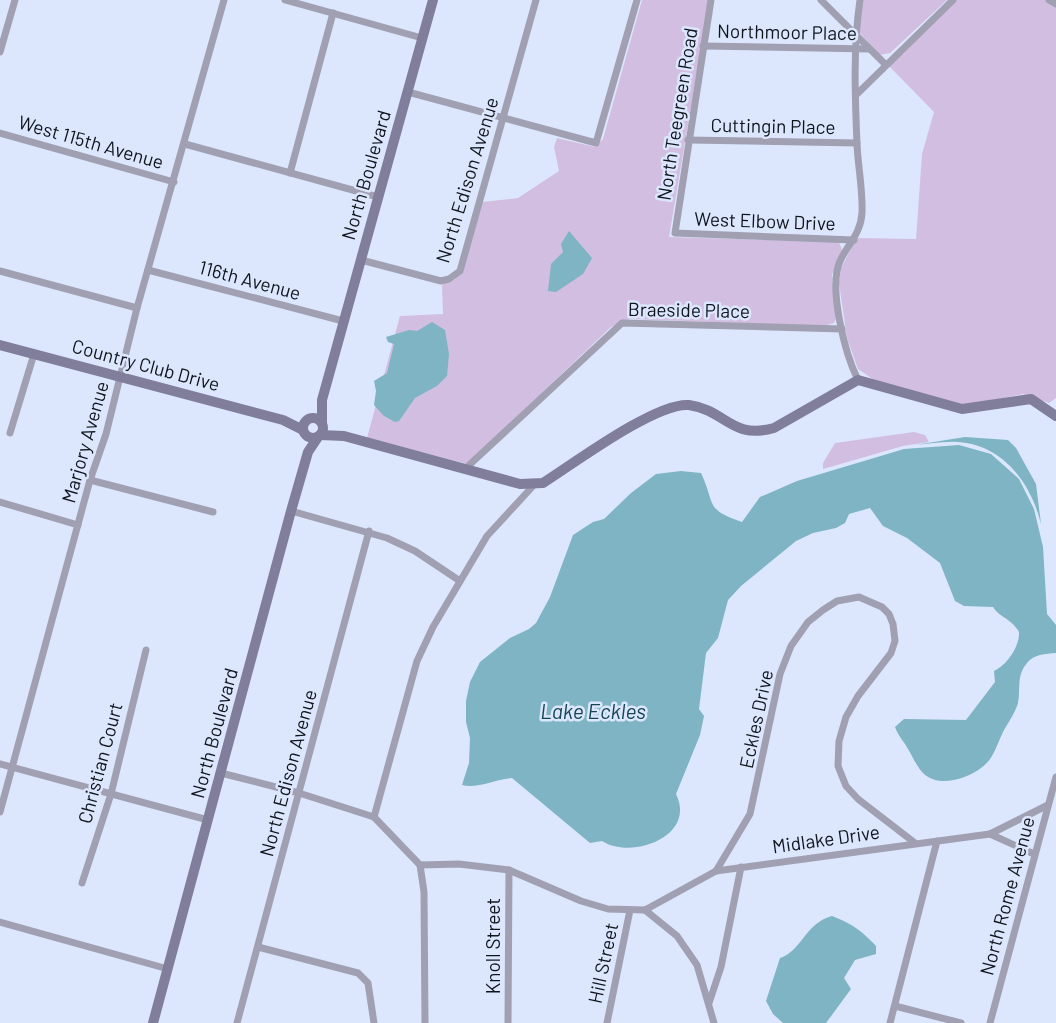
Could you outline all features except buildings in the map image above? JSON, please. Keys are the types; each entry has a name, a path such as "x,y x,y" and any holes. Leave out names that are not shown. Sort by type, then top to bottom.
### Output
{"street":[{"path":"0,52 15,0"},
{"name":"Marjory Avenue","path":"0,812 224,0"},
{"path":"285,0 422,38"},
{"name":"North Boulevard","path":"322,424 322,400 433,0"},
{"name":"North Edison Avenue","path":"361,260 441,281 460,271 536,0"},
{"path":"408,92 596,143 637,0"},
{"name":"North Teegreen Road","path":"676,233 711,0"},
{"path":"821,0 886,65"},
{"path":"858,380 850,364 842,329 836,276 840,261 861,224 855,49 860,0"},
{"path":"857,94 953,0"},
{"path":"1048,0 1056,4"},
{"path":"290,173 334,13"},
{"name":"Northmoor Place","path":"703,46 869,49"},
{"name":"West 115th Avenue","path":"0,133 174,182"},
{"name":"Cuttingin Place","path":"688,140 857,143"},
{"path":"185,144 378,198"},
{"name":"West Elbow Drive","path":"676,233 854,240"},
{"name":"116th Avenue","path":"148,270 343,321"},
{"path":"0,271 137,308"},
{"name":"Braeside Place","path":"466,468 622,323 842,329"},
{"name":"Country Club Drive","path":"0,345 306,425"},
{"path":"10,433 34,354"},
{"path":"344,436 311,438 306,425 317,418 322,424 344,436 533,486 543,483 627,429 675,406 688,405 705,410 734,427 760,432 774,428 858,380 962,409 1031,399 1055,412"},
{"name":"North Boulevard","path":"308,452 306,425 322,400"},
{"path":"319,436 323,431 322,424"},
{"name":"North Boulevard","path":"153,1023 291,511 308,452 319,436"},
{"path":"90,481 213,512"},
{"path":"374,817 417,661 433,627 487,536 533,486"},
{"path":"0,502 78,524"},
{"path":"291,511 369,531 415,551 460,580"},
{"name":"North Edison Avenue","path":"237,1023 369,531"},
{"name":"Eckles Drive","path":"716,871 750,814 780,674 791,646 808,622 837,601 848,598 859,597 882,607 893,624 895,641 891,653 858,696 846,717 839,741 838,766 846,786 858,799 915,843"},
{"name":"Christian Court","path":"82,883 111,794 146,650"},
{"path":"0,764 208,820"},
{"path":"221,773 299,793 374,817 421,865 424,892 425,1023"},
{"name":"North Rome Avenue","path":"990,1023 1056,777"},
{"path":"915,843 990,834 1048,805"},
{"path":"990,834 1034,854"},
{"path":"890,1023 937,841"},
{"name":"Midlake Drive","path":"716,871 915,843"},
{"path":"421,865 459,864 509,870 581,901 608,909 630,910 645,910 716,871"},
{"path":"709,1003 721,967 741,867"},
{"name":"Knoll Street","path":"508,1023 509,870"},
{"name":"Hill Street","path":"607,1023 630,910"},
{"path":"645,910 677,936 696,965 714,1023"},
{"path":"0,922 168,970"},
{"path":"258,947 358,973 368,983 374,1023"},
{"path":"895,1006 961,1023"}],"shaded area":[{"path":"642,0 709,0 669,237 839,242 842,250 832,275 836,318 834,323 823,326 630,319 611,327 467,464 367,438 400,316 443,314 442,285 460,274 483,202 518,198 559,171 554,147 557,138 595,147 603,139"},
{"path":"862,0 947,0 890,53 880,55 859,32"},
{"path":"957,0 1045,0 1056,6 1056,398 1049,403 1023,394 974,404 959,404 880,384 858,369 847,338 839,283 841,268 857,238 916,239 922,154 934,112 888,65"},
{"path":"914,432 925,435 929,442 903,446 823,469 823,463 835,443"}],"water":[{"path":"569,231 592,258 583,274 556,292 548,291 551,264 563,252 561,244"},
{"path":"432,322 445,330 449,354 447,376 437,386 415,398 399,421 395,422 384,416 374,405 374,381 387,373 394,344 388,342 386,337 409,330 417,331"},
{"path":"965,437 1008,440 1016,448 1036,484 1041,524 1022,481 1013,469 989,450 958,442 915,445"},
{"name":"Lake Eckles","path":"959,445 991,454 1019,479 1034,509 1043,547 1047,614 1056,625 1056,653 1036,656 1024,668 1020,677 1018,703 992,756 983,767 962,778 934,780 924,774 917,765 895,727 904,719 966,720 995,682 994,671 1012,655 1019,632 993,607 964,606 955,601 940,563 907,538 883,526 870,508 849,514 845,523 836,528 813,533 796,541 728,600 718,638 706,653 699,709 704,716 700,735 676,794 680,809 677,822 669,833 658,841 629,848 602,841 590,843 512,778 474,786 462,785 469,763 470,738 466,722 466,701 470,682 480,662 510,638 536,623 550,597 573,535 593,522 604,519 656,474 681,471 701,473 716,509 742,522 760,497 797,481 904,449"},
{"path":"832,916 866,936 876,946 876,954 855,960 844,978 851,989 826,1023 783,1023 773,1014 766,1001 780,958 794,949 816,925"}]}
